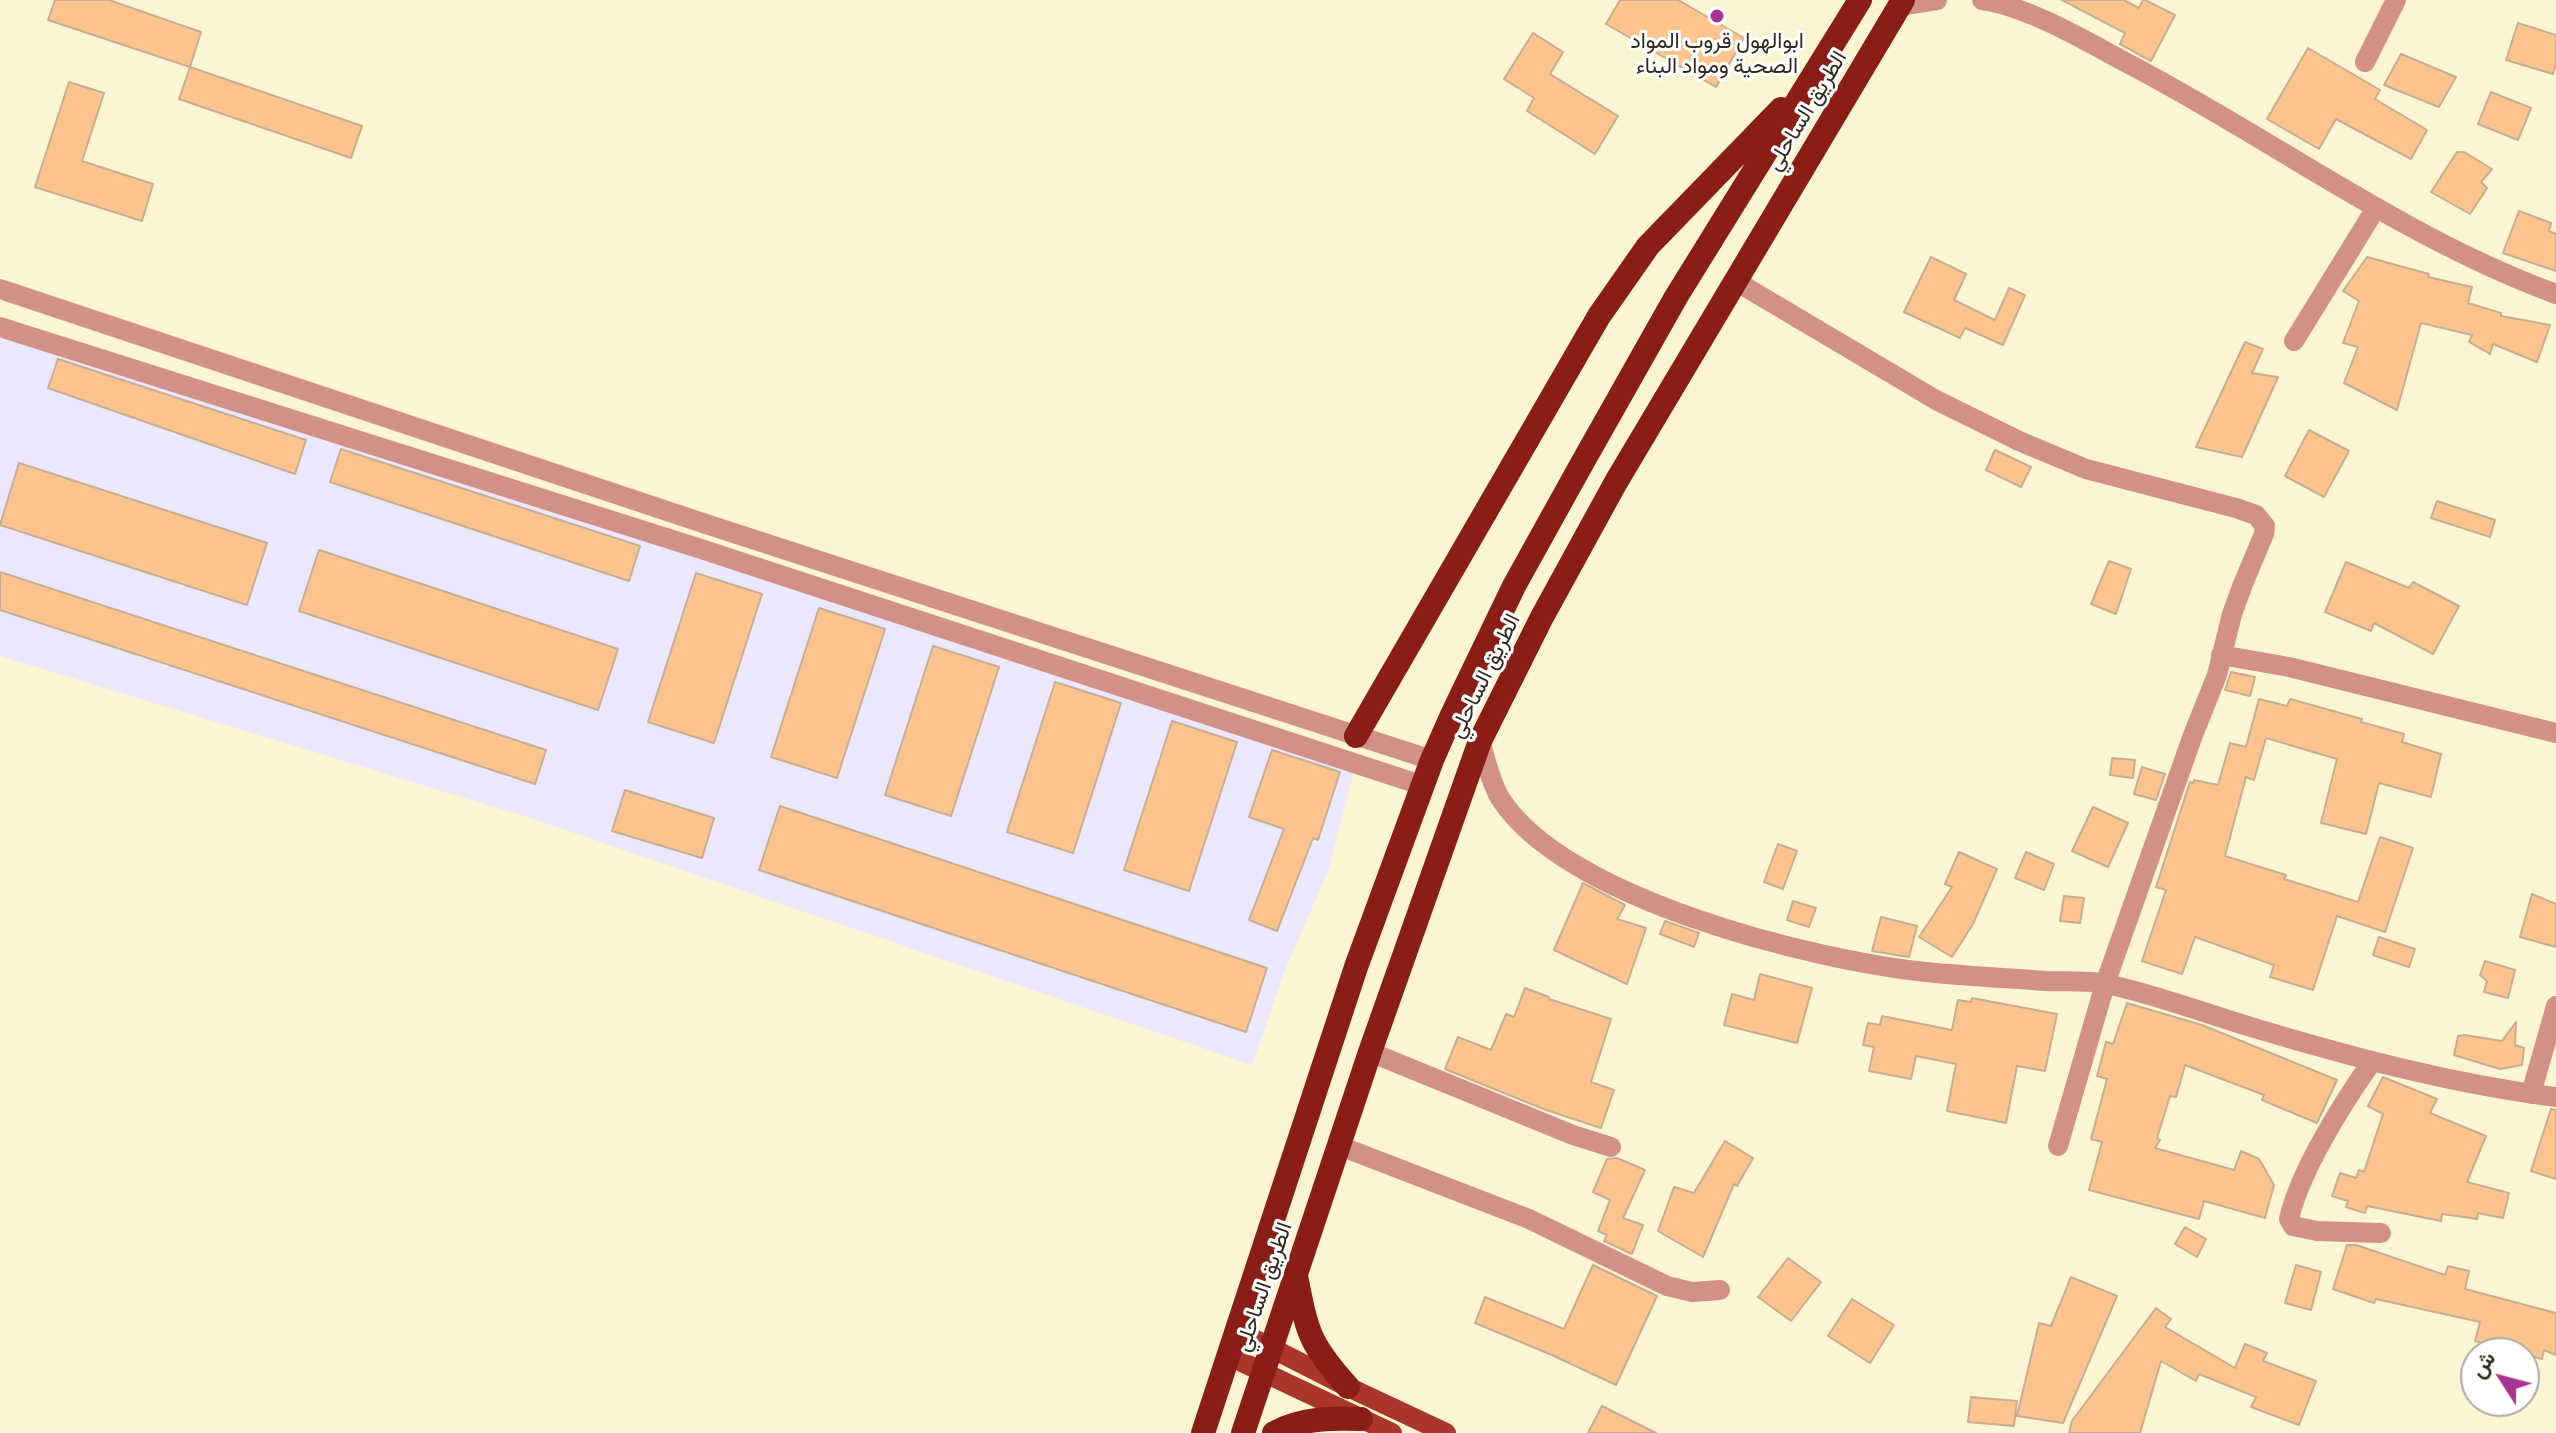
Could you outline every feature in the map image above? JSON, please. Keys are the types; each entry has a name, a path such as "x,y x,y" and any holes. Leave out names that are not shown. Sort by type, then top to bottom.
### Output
{"highway":[{"name":"الطريق الساحلي","path":"1203,1433 1356,967 1432,760 1514,586 1572,480 1676,297 1860,0"},
{"name":"الطريق الساحلي","path":"1243,1433 1370,1052 1480,741 1542,617 1616,482 1901,3"},
{"path":"1356,736 1607,304 1648,246 1816,73"},
{"path":"1296,1275 1305,1323 1313,1344 1348,1387"},
{"path":"1274,1433 1302,1422 1328,1418 1361,1419"}],"main road":[{"path":"1236,1330 1446,1433"},
{"path":"1227,1355 1392,1433"}],"street":[{"path":"1901,3 1937,0"},
{"path":"1982,0 2028,14 2184,93 2376,208 2464,256 2556,294"},
{"path":"2365,62 2396,0"},
{"path":"2294,341 2376,208"},
{"path":"1737,282 1936,400 2019,441 2086,469 2236,508 2256,515 2265,526 2243,584 2217,675 2105,984 2058,1146"},
{"path":"0,289 706,524 1432,760"},
{"path":"0,327 698,548 1424,786"},
{"path":"249,404 257,374"},
{"path":"698,548 706,524"},
{"path":"2221,655 2289,667 2556,733"},
{"path":"1480,741 1500,798 1529,831 1557,855 1586,873 1700,920 1867,964 1991,977 2105,984 2371,1063 2556,1097"},
{"path":"2531,1094 2556,1006"},
{"path":"1370,1052 1573,1135 1611,1147"},
{"path":"2371,1063 2343,1102 2297,1193 2289,1219 2293,1226 2317,1231 2381,1233"},
{"path":"1340,1146 1529,1219 1667,1286 1692,1292 1720,1290"}],"shaded area":[{"path":"0,333 1355,767 1328,871 1285,970 1252,1065 527,817 0,656"}],"building":[{"path":"55,0 109,0 201,32 190,67 48,20"},
{"path":"1620,0 1678,0 1744,38 1716,87 1606,24"},
{"path":"2062,0 2124,0 2139,8 2145,0 2175,15 2151,61 2120,44 2125,33"},
{"path":"2518,23 2556,35 2553,74 2506,60"},
{"path":"1533,33 1563,52 1550,74 1618,116 1595,154 1527,111 1534,98 1504,79"},
{"path":"2308,48 2380,90 2375,99 2427,130 2411,159 2336,119 2319,149 2267,119"},
{"path":"2401,54 2456,77 2439,107 2384,85"},
{"path":"190,67 362,126 351,158 179,99"},
{"path":"69,82 104,93 82,161 153,184 142,221 35,187"},
{"path":"2491,92 2531,108 2518,140 2478,124"},
{"path":"2457,152 2464,152 2492,169 2481,182 2487,188 2470,214 2431,192"},
{"path":"2519,211 2551,223 2549,231 2556,234 2556,271 2503,253"},
{"path":"1931,257 1966,274 1954,300 1995,320 2009,288 2025,295 2003,345 1965,328 1960,338 1904,312"},
{"path":"2367,257 2429,274 2428,277 2472,287 2468,303 2501,313 2501,316 2550,325 2537,362 2493,344 2490,354 2469,342 2472,335 2421,323 2397,410 2344,383 2358,347 2343,343 2359,301 2343,291"},
{"path":"2245,342 2263,349 2252,373 2278,377 2242,457 2196,447"},
{"path":"58,359 306,440 295,474 48,388"},
{"path":"2309,430 2349,451 2324,497 2285,476"},
{"path":"341,449 640,546 629,581 330,482"},
{"path":"1995,450 2031,467 2021,487 1986,470"},
{"path":"19,463 267,543 247,605 0,525"},
{"path":"2437,501 2495,520 2490,537 2431,518"},
{"path":"319,550 618,649 598,710 299,611"},
{"path":"2109,561 2131,569 2116,614 2091,604"},
{"path":"2346,562 2409,588 2413,582 2459,606 2433,654 2374,623 2371,631 2325,612"},
{"path":"0,572 546,750 535,784 0,610"},
{"path":"696,573 762,594 714,743 648,722"},
{"path":"819,608 885,629 837,778 771,757"},
{"path":"933,646 999,667 951,816 885,795"},
{"path":"2231,672 2255,677 2250,696 2225,690"},
{"path":"1055,682 1121,703 1073,853 1007,832"},
{"path":"2259,699 2287,706 2290,699 2362,719 2361,722 2404,734 2402,742 2441,754 2431,797 2379,783 2366,834 2321,823 2337,759 2266,738 2254,780 2246,777 2225,856 2286,875 2284,879 2358,902 2380,837 2413,848 2385,932 2337,916 2313,990 2270,977 2274,965 2195,937 2182,974 2142,961 2166,890 2156,887 2190,782 2194,780 2218,785 2230,743 2246,747"},
{"path":"1172,721 1237,742 1189,891 1124,870"},
{"path":"1272,750 1340,772 1318,840 1313,838 1277,931 1249,920 1284,829 1249,817"},
{"path":"2112,758 2135,760 2133,778 2110,775"},
{"path":"2142,767 2165,774 2156,800 2134,794"},
{"path":"625,790 714,818 702,858 612,831"},
{"path":"780,806 1267,968 1246,1032 759,870"},
{"path":"2093,807 2128,823 2108,867 2072,851"},
{"path":"1778,844 1797,851 1783,889 1764,882"},
{"path":"1959,852 1997,869 1973,924 1952,957 1919,937 1952,887 1945,884"},
{"path":"2026,852 2054,864 2044,890 2015,878"},
{"path":"1583,883 1625,905 1617,919 1646,928 1627,984 1554,950"},
{"path":"2532,894 2556,904 2556,947 2520,937"},
{"path":"2064,896 2084,898 2080,923 2060,921"},
{"path":"1793,901 1816,908 1809,927 1787,920"},
{"path":"1881,917 1917,926 1909,957 1872,951"},
{"path":"1665,921 1699,933 1694,947 1660,934"},
{"path":"2379,937 2415,949 2409,967 2373,955"},
{"path":"2485,961 2515,970 2508,998 2484,992 2487,981 2480,975"},
{"path":"1760,974 1812,988 1797,1043 1724,1025 1732,994 1754,1000"},
{"path":"1525,988 1611,1019 1591,1082 1614,1090 1601,1128 1546,1110 1445,1069 1458,1037 1491,1050 1506,1014 1514,1017"},
{"path":"1972,998 2057,1014 2045,1071 2017,1066 2006,1123 1947,1111 1956,1064 1916,1056 1911,1079 1869,1071 1874,1047 1863,1045 1868,1023 1880,1025 1882,1016 1952,1030 1958,1000 1971,1002"},
{"path":"2127,1003 2202,1025 2337,1080 2317,1123 2262,1100 2264,1095 2185,1065 2176,1097 2170,1096 2157,1138 2160,1140 2155,1148 2234,1170 2241,1151 2259,1159 2274,1185 2265,1218 2204,1201 2199,1219 2089,1190 2102,1142 2091,1139 2107,1079 2097,1076 2106,1042 2113,1044"},
{"path":"2516,1022 2515,1045 2524,1048 2522,1065 2500,1069 2454,1055 2458,1036 2502,1041"},
{"path":"2383,1077 2437,1099 2430,1113 2486,1136 2467,1182 2509,1193 2503,1218 2478,1213 2477,1219 2442,1214 2441,1221 2367,1206 2365,1213 2346,1207 2348,1201 2332,1196 2340,1173 2356,1178 2359,1170 2364,1172 2383,1114 2368,1106"},
{"path":"2551,1109 2556,1110 2556,1179 2531,1171"},
{"path":"1725,1141 1753,1158 1737,1186 1734,1184 1703,1257 1658,1231 1674,1187 1694,1193"},
{"path":"1617,1158 1645,1170 1623,1218 1643,1225 1632,1254 1604,1241 1607,1235 1598,1231 1610,1200 1593,1192 1607,1159"},
{"path":"2185,1227 2206,1239 2197,1257 2175,1244"},
{"path":"2347,1245 2356,1245 2445,1275 2448,1266 2469,1271 2465,1289 2556,1313 2556,1355 2544,1350 2540,1358 2540,1337 2476,1337 2480,1322 2376,1299 2374,1303 2333,1289"},
{"path":"1788,1258 1821,1282 1791,1321 1758,1297"},
{"path":"1593,1265 1657,1296 1616,1385 1475,1323 1485,1297 1564,1329"},
{"path":"2296,1265 2321,1272 2311,1310 2285,1303"},
{"path":"2071,1277 2117,1296 2063,1423 2017,1416 2039,1323 2051,1326"},
{"path":"1852,1299 1894,1325 1870,1363 1828,1336"},
{"path":"2156,1308 2171,1319 2165,1327 2235,1368 2245,1344 2267,1353 2263,1361 2316,1381 2299,1425 2251,1407 2256,1397 2199,1374 2196,1381 2161,1361 2140,1433 2069,1433 2072,1421"},
{"path":"1971,1397 2017,1401 2014,1426 1968,1422"},
{"path":"1602,1406 1656,1433 1588,1433"}],"place":[{"name":"ابوالهول قروب المواد الصحية ومواد البناء","path":"1717,16"}]}
